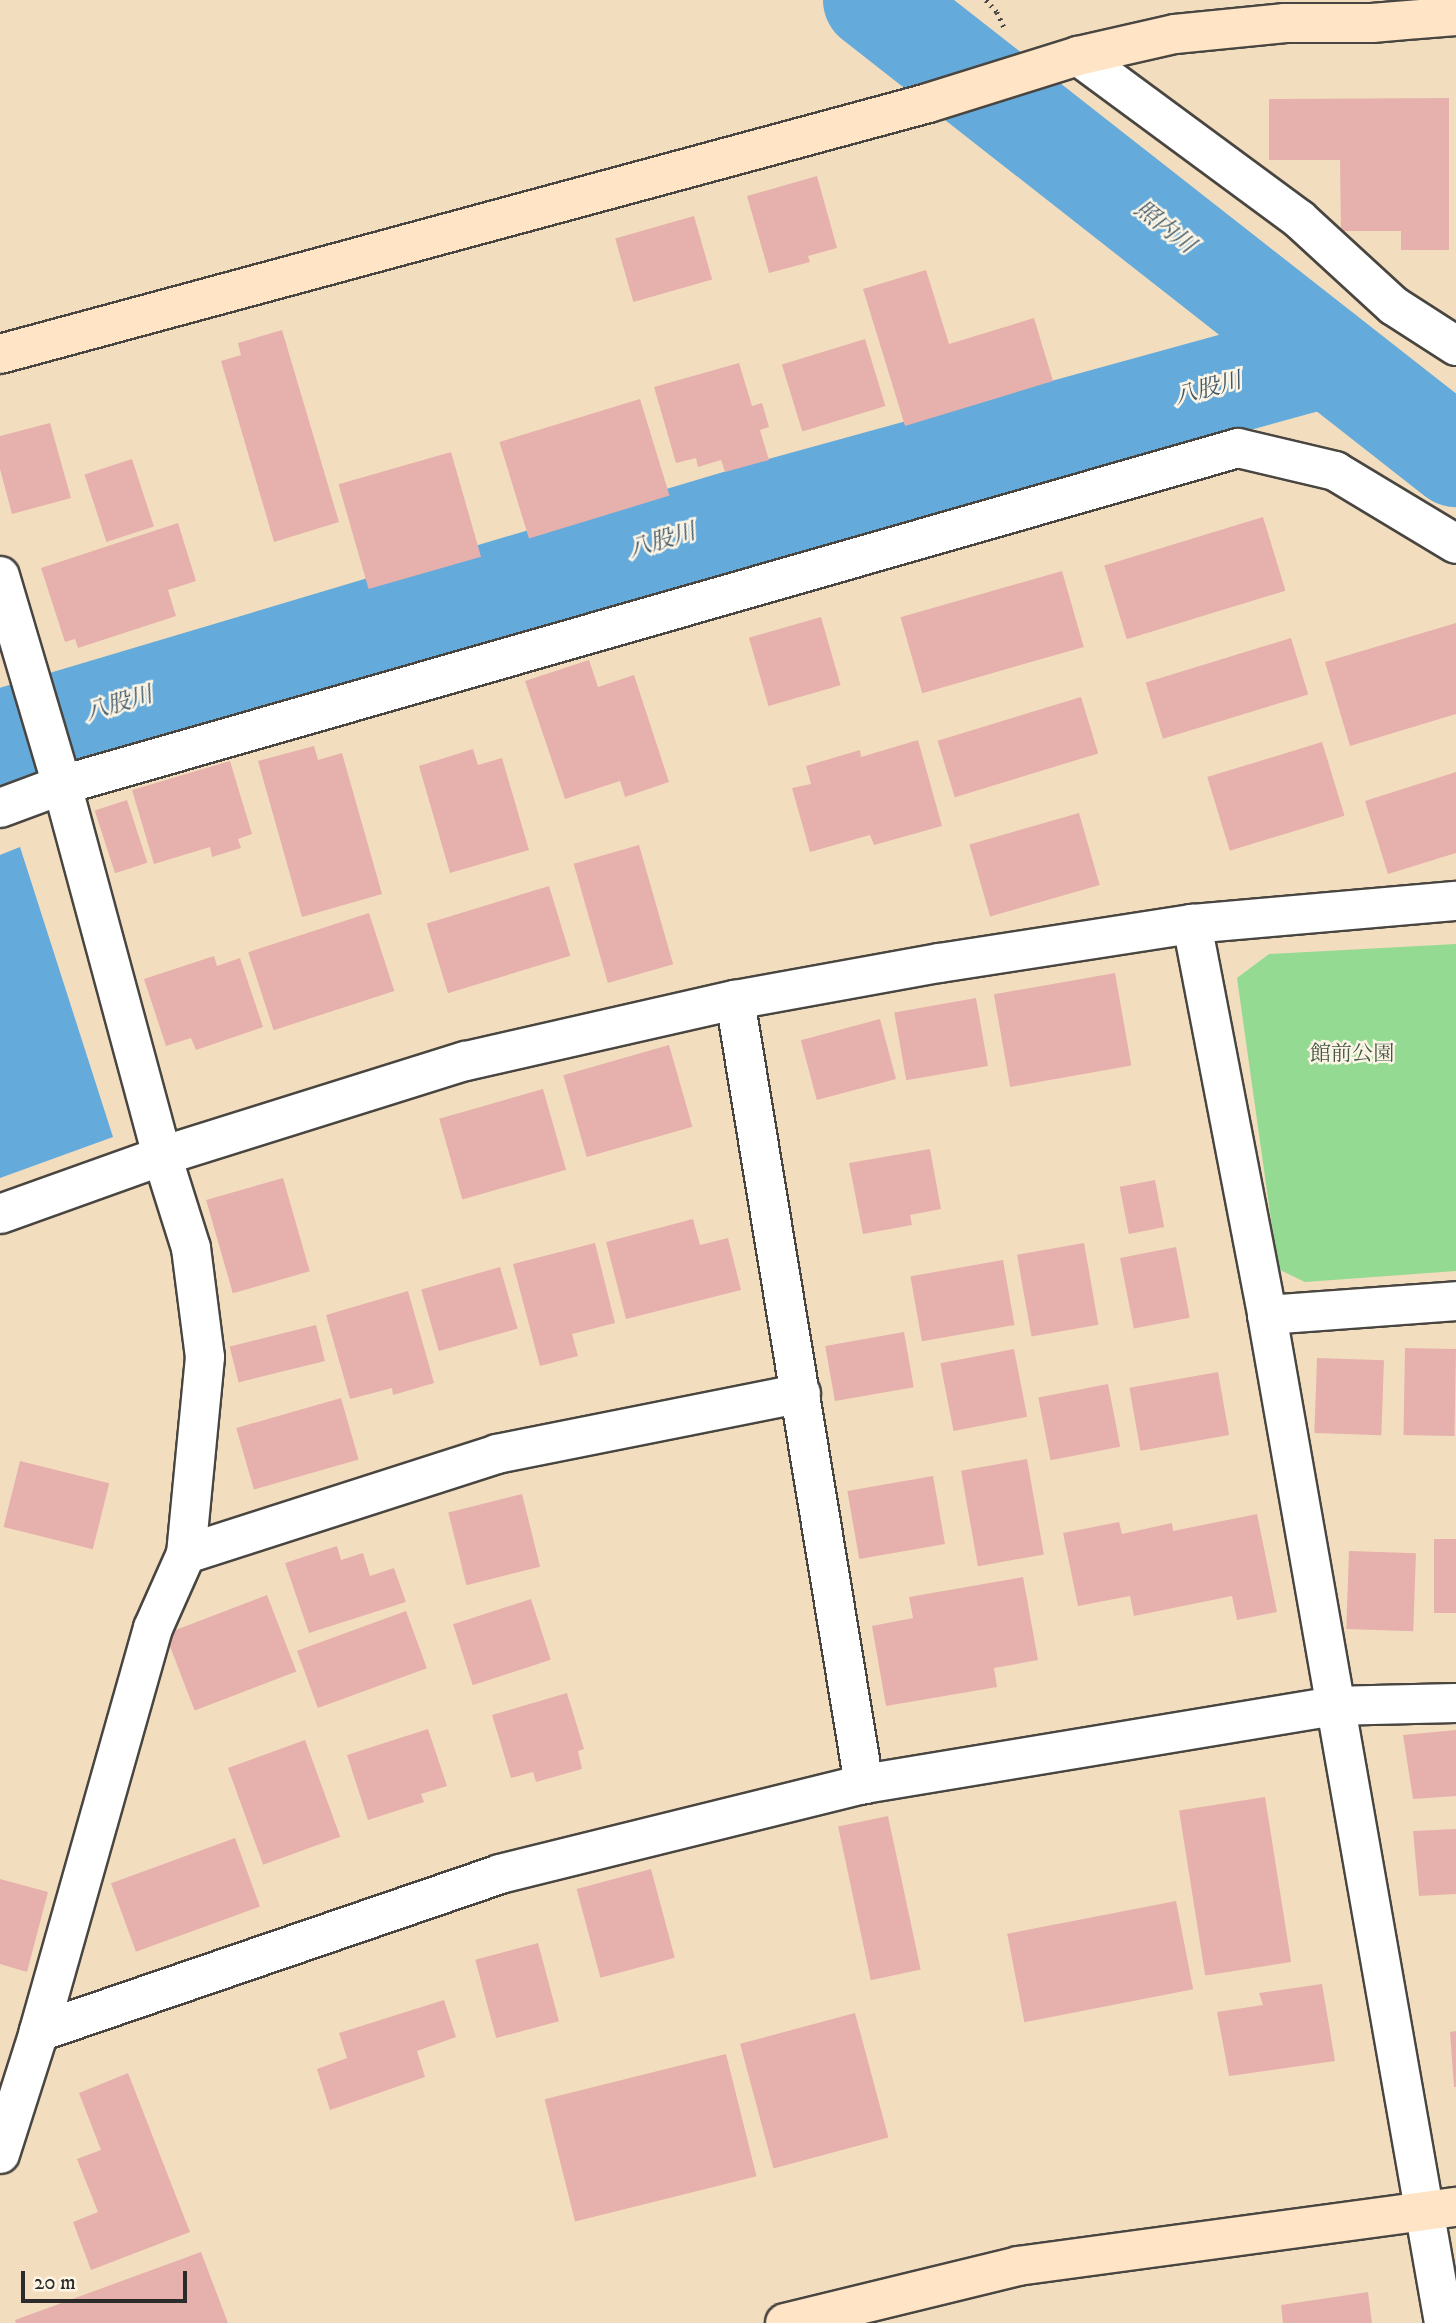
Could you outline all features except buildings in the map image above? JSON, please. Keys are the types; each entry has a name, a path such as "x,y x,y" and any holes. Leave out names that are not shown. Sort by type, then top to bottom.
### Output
{"street":[{"path":"0,355 928,103 1078,56 1175,34 1285,23 1371,23 1456,16"},
{"path":"1078,56 1299,219 1394,306 1456,346"},
{"path":"0,808 62,785 1238,449 1335,471 1456,544"},
{"path":"0,576 62,785 162,1156 191,1248 205,1357 186,1554 153,1628 39,2032 0,2154"},
{"path":"0,1214 162,1156 466,1061 735,1000 939,963 1192,924 1456,901"},
{"path":"1192,924 1267,1315 1335,1706 1440,2208 1444,2323"},
{"path":"735,1000 864,1784"},
{"path":"1267,1315 1456,1301"},
{"path":"186,1554 497,1454 801,1393"},
{"path":"39,2032 500,1874 864,1784 1335,1706 1456,1703"},
{"path":"785,2323 1018,2266 1440,2208"}],"green space":[{"name":"館前公園","path":"1456,944 1456,1271 1305,1282 1278,1269 1237,978 1269,954"}],"water":[{"path":"20,847 113,1137 0,1178 0,855"}],"waterway":[{"name":"照内川","path":"873,0 1456,457"},
{"name":"八股川","path":"0,740 757,514 1327,357"}]}
